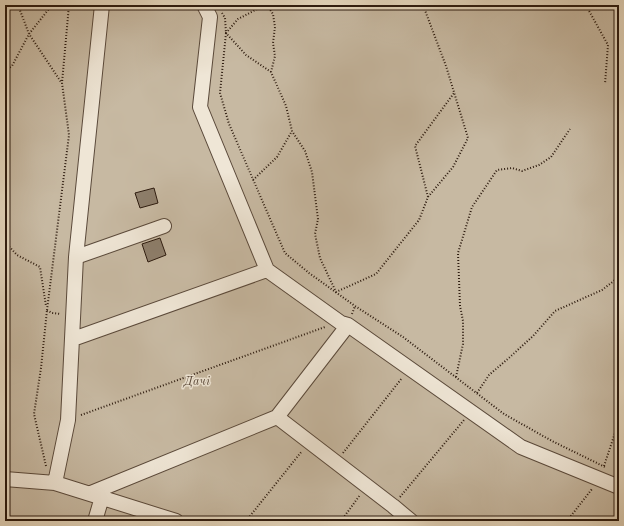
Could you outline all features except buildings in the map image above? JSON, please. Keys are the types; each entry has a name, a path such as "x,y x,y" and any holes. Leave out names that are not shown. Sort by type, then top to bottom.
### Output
{"lane":[{"path":"55,483 68,420 76,257 102,5"},
{"path":"204,5 210,17 200,107 267,270 410,368 521,447 604,471 619,487"},
{"path":"76,257 164,226"},
{"path":"73,339 267,270"},
{"path":"96,495 277,417 345,324"},
{"path":"277,417 411,521"},
{"path":"5,479 55,483 176,521"},
{"path":"95,521 96,495"}],"path":[{"path":"18,5 29,34 62,83"},
{"path":"5,71 12,66 29,34 52,5"},
{"path":"55,483 49,477 41,449 34,414 41,368 69,135 62,83 69,5"},
{"path":"226,33 238,18 266,5 273,14 275,27 273,43 275,56 271,72"},
{"path":"336,292 376,274 419,220 428,197 453,167 468,138 423,5"},
{"path":"576,5 588,9 608,45 605,84"},
{"path":"221,12 225,18 226,33 220,93 229,124 285,253 309,273 404,337 504,414 604,471"},
{"path":"226,33 246,55 271,72 286,106 292,131 305,151 312,172 318,219 315,234 320,258 336,292"},
{"path":"428,197 415,146 454,93"},
{"path":"456,377 463,344 463,321 460,306 458,253 472,207 497,170 512,168 522,170 539,165 551,157 570,129"},
{"path":"253,180 277,157 292,131"},
{"path":"5,242 17,255 40,267 47,310"},
{"path":"477,394 489,375 510,358 533,336 555,311 602,290 619,277"},
{"path":"47,310 52,313 73,315"},
{"path":"68,420 325,326 345,324"},
{"path":"336,462 410,368"},
{"path":"393,506 471,411"},
{"path":"567,521 604,471 619,421"},
{"path":"246,521 309,442"},
{"path":"341,521 367,486"}],"green space":[{"name":"Дачі","path":"5,5 619,5 619,521 5,521"}]}
